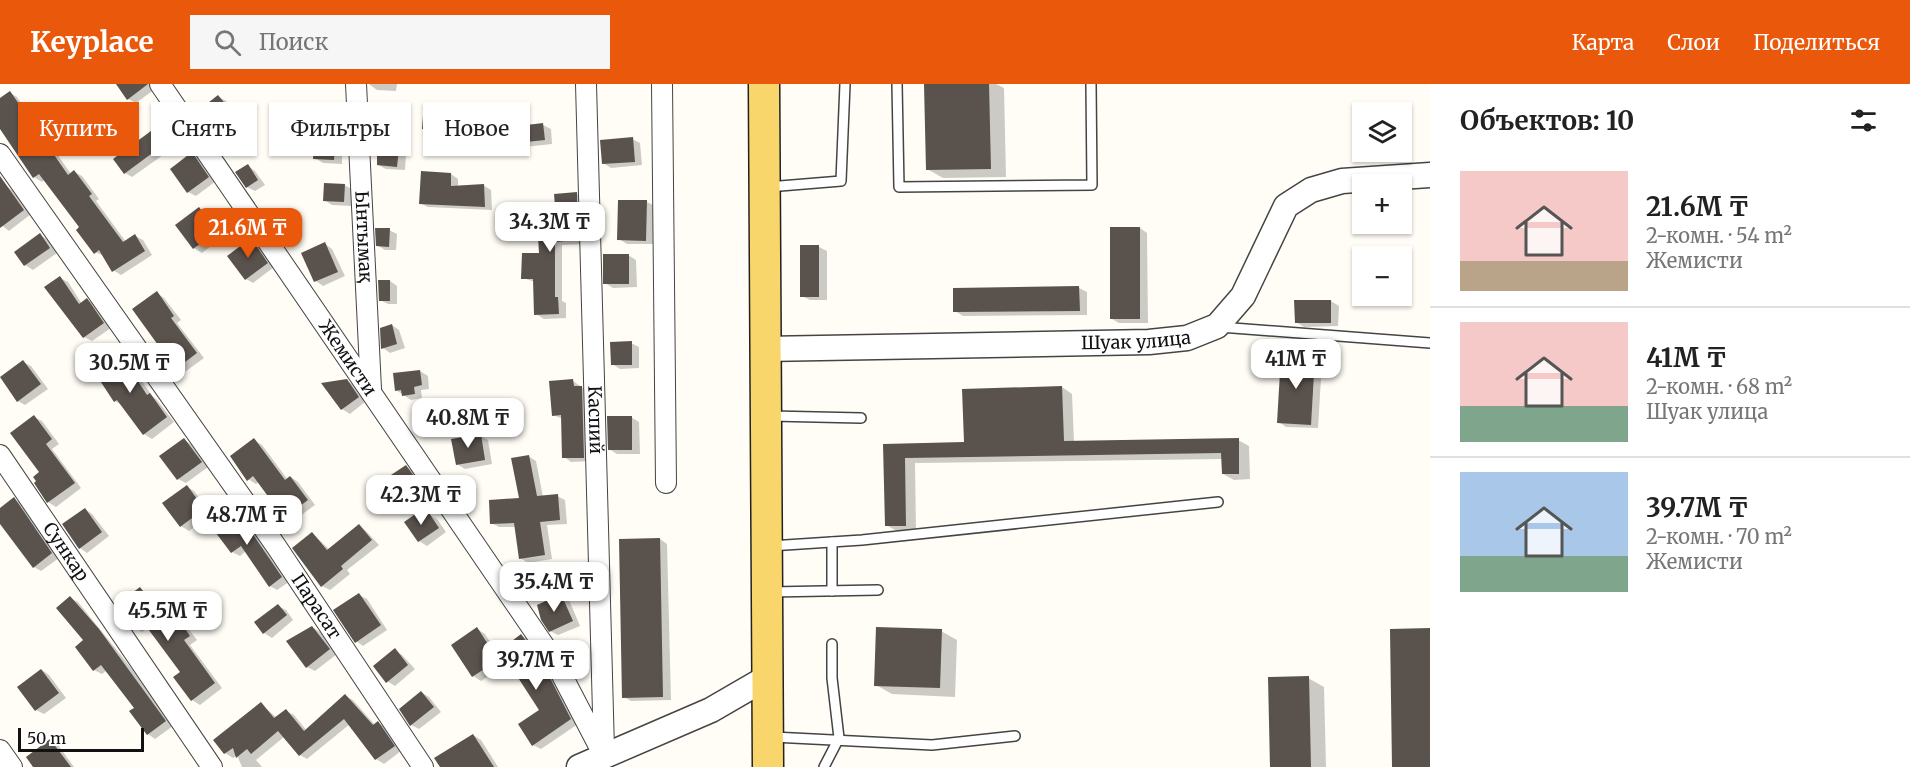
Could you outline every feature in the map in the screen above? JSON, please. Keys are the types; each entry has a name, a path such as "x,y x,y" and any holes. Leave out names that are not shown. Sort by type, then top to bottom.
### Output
{"main road":[{"path":"764,84 768,767"}],"street":[{"name":"Жемисти","path":"160,84 371,389 554,660 604,756"},
{"name":"Ынтымақ","path":"356,84 371,389"},
{"name":"Каспий","path":"586,84 604,756"},
{"path":"662,84 666,483"},
{"name":"Парасат","path":"0,154 276,546 423,767"},
{"name":"Шуак улица","path":"764,349 1149,342 1187,338 1217,326 1243,296 1286,206 1311,190 1342,181 1430,175"},
{"name":"Сункар","path":"0,455 212,767"},
{"path":"579,767 711,710 768,677"},
{"path":"0,750 12,767"}],"lane":[{"path":"764,188 842,181 845,84"},
{"path":"897,84 899,187 910,187 1092,185 1091,84"},
{"path":"1217,326 1430,343"},
{"path":"765,416 861,418"},
{"path":"767,546 832,542 1218,502"},
{"path":"832,542 832,591"},
{"path":"767,592 878,590"},
{"path":"824,767 839,738 832,678 832,644"},
{"path":"768,737 839,738 932,746 1015,736"}],"building":[{"path":"116,84 148,84 127,100"},
{"path":"924,84 989,84 991,169 926,170"},
{"path":"10,91 18,103 18,156 0,129 0,98"},
{"path":"218,95 224,102 209,102"},
{"path":"543,123 545,140 530,142 530,125"},
{"path":"151,131 151,154 124,174 113,159 117,156 139,156 139,140"},
{"path":"633,137 635,162 602,164 600,140"},
{"path":"18,156 55,156 68,175 74,170 92,194 89,196 123,242 135,234 145,251 112,272 99,250 94,254 76,230 79,227 39,174 33,178"},
{"path":"187,156 195,156 209,177 187,193 170,169"},
{"path":"313,156 334,156 334,160 313,159"},
{"path":"377,156 398,156 397,167 377,165"},
{"path":"248,164 258,180 246,188 235,172"},
{"path":"421,171 451,173 451,186 484,184 485,207 419,204"},
{"path":"0,176 24,210 0,228"},
{"path":"324,183 345,184 344,202 323,201"},
{"path":"577,192 577,240 555,242 555,297 558,297 559,314 534,315 533,279 521,279 522,253 539,253 537,220 556,219 554,194"},
{"path":"618,200 647,200 646,241 617,240"},
{"path":"199,207 217,231 193,249 175,225"},
{"path":"1110,227 1140,227 1140,319 1110,319"},
{"path":"375,228 390,228 389,247 376,246"},
{"path":"40,233 50,248 24,266 14,252"},
{"path":"251,238 268,263 245,280 227,256"},
{"path":"325,242 338,272 314,282 301,253"},
{"path":"800,245 819,245 819,297 800,297"},
{"path":"603,254 629,254 629,284 603,284"},
{"path":"60,276 79,304 87,298 104,323 83,338 44,287"},
{"path":"378,280 390,280 390,301 379,301"},
{"path":"1079,286 1080,311 953,312 953,288"},
{"path":"157,291 174,316 171,318 197,353 173,371 155,347 158,345 132,309"},
{"path":"1294,300 1331,300 1331,323 1295,323"},
{"path":"392,324 397,344 381,349 380,328"},
{"path":"632,341 632,365 611,365 610,342"},
{"path":"119,352 147,395 150,393 167,417 143,435 117,400 114,402 93,370"},
{"path":"1281,355 1315,356 1311,425 1277,423"},
{"path":"23,360 41,384 17,402 0,377"},
{"path":"420,370 422,385 414,387 415,394 402,396 401,390 395,391 393,373"},
{"path":"347,379 359,397 341,410 321,383"},
{"path":"573,379 574,386 582,386 584,458 562,458 561,415 552,416 549,381"},
{"path":"1062,386 1064,441 1239,438 1239,474 1222,474 1221,453 905,458 906,526 885,526 883,444 964,442 962,389"},
{"path":"34,415 52,439 46,444 75,483 47,503 34,483 36,481 33,477 39,472 10,433"},
{"path":"607,416 632,416 632,450 608,450"},
{"path":"481,434 485,460 456,465 451,439"},
{"path":"184,438 202,462 177,480 159,456"},
{"path":"254,438 285,480 290,476 308,500 284,518 253,476 247,481 230,456"},
{"path":"529,455 537,496 558,494 560,520 540,522 545,555 519,559 514,523 490,524 489,500 519,498 511,458"},
{"path":"406,465 416,479 395,493 385,479"},
{"path":"187,485 204,509 180,527 162,503"},
{"path":"14,497 52,553 33,568 0,524 0,508"},
{"path":"85,508 102,532 79,549 62,524"},
{"path":"237,511 282,577 269,587 241,546 231,553 213,529"},
{"path":"417,513 421,519 429,513 439,528 418,542 404,522"},
{"path":"359,524 372,540 341,566 343,569 321,587 292,548 312,532 327,550"},
{"path":"660,538 663,697 622,698 619,539"},
{"path":"140,587 163,618 173,611 190,636 184,640 215,683 191,701 173,677 180,672 143,622 133,629 116,605"},
{"path":"359,593 381,625 355,643 333,610"},
{"path":"561,594 573,621 549,632 541,620 537,605"},
{"path":"70,596 99,629 166,721 147,735 129,711 134,708 101,665 93,671 75,647 83,640 56,608"},
{"path":"278,604 287,615 263,634 254,622"},
{"path":"312,626 330,649 306,668 286,641"},
{"path":"477,627 498,660 472,677 451,645"},
{"path":"876,627 942,629 940,688 874,686"},
{"path":"1430,628 1430,767 1392,767 1390,629"},
{"path":"521,634 544,666 571,719 532,746 518,724 539,710 500,650"},
{"path":"395,648 408,665 386,683 373,666"},
{"path":"41,669 59,693 35,711 17,687"},
{"path":"1309,676 1311,767 1270,767 1268,677"},
{"path":"421,691 434,707 410,726 399,709"},
{"path":"345,694 373,725 378,721 395,746 375,760 344,719 299,756 278,731 251,754 247,749 236,758 233,748 224,754 213,740 261,702 274,718 286,709 304,731"},
{"path":"473,734 494,767 440,767 434,758"},
{"path":"50,739 71,767 33,767 26,757"}]}
